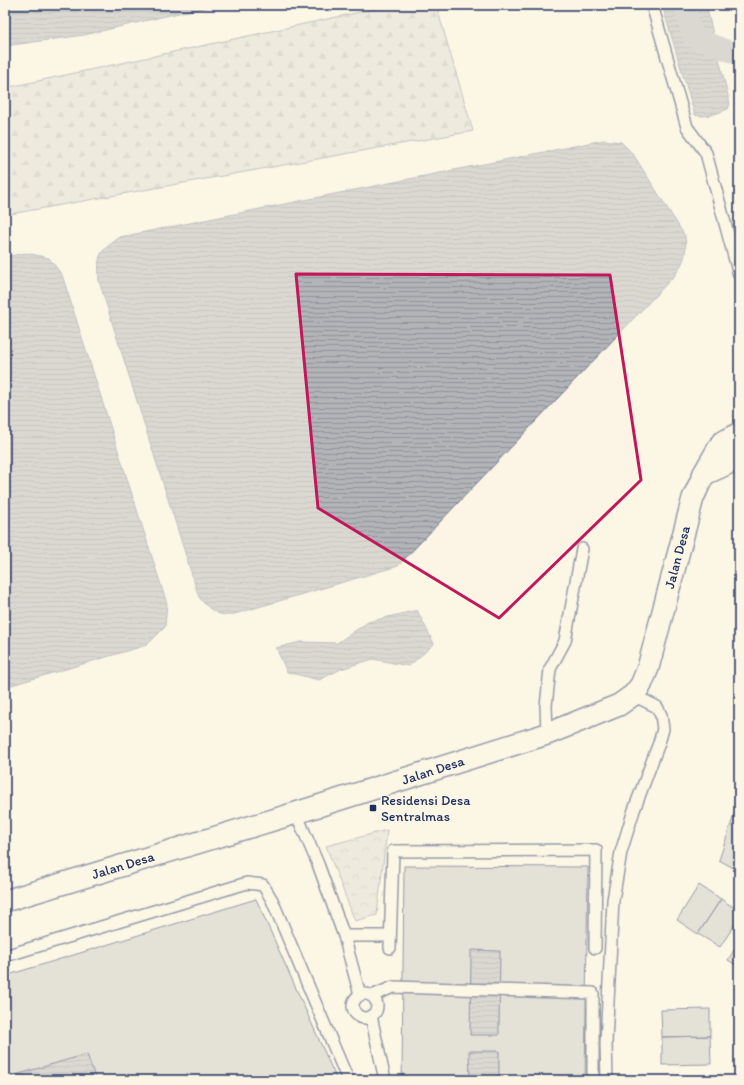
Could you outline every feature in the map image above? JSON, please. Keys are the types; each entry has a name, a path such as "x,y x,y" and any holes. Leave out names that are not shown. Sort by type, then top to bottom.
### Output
{"main road":[{"name":"Jalan Desa","path":"704,474 722,443 739,434"},
{"path":"704,474 739,458"}],"street":[{"name":"Jalan Desa","path":"5,901 296,814 547,734 619,705 633,695 641,685 648,668 693,498 704,474"}],"lane":[{"path":"652,5 687,127 706,153 739,275"},
{"path":"547,734 546,706 550,669 565,641 582,549"},
{"path":"607,1080 606,1043 613,900 621,852 634,810 663,729 661,714 657,707 633,695"},
{"path":"296,814 318,864 344,936 360,995"},
{"path":"390,948 393,851 596,850 595,948"},
{"path":"5,956 247,883 263,885 272,900 348,1080"},
{"path":"344,936 390,936"},
{"path":"372,996 393,988 593,993 594,1080"},
{"path":"368,994 377,1002 374,1014 368,1018 360,1017 354,1012 354,1000 360,995 368,994"},
{"path":"371,1016 385,1080"}],"highlighted area":[{"path":"296,274 610,275 641,480 499,618 318,508"}],"green space":[{"path":"393,5 436,5 473,131 5,215 5,88"},
{"path":"387,830 377,915 355,921 326,846"}],"shaded area":[{"path":"5,5 219,5 84,35 5,46"},
{"path":"662,5 706,5 730,104 728,109 708,115 695,115"},
{"path":"604,140 621,142 633,154 685,236 686,248 684,257 675,275 398,566 231,615 217,613 210,609 199,597 99,281 99,259 103,251 120,237"},
{"path":"26,253 49,258 62,275 167,604 165,627 147,645 5,687 5,257"},
{"path":"417,610 434,644 409,666 373,659 341,669 319,680 287,672 276,648 300,642 337,643 368,622"},
{"path":"471,950 500,951 499,1035 470,1035"},
{"path":"469,1051 499,1051 499,1079 470,1079"},
{"path":"87,1054 96,1080 5,1080 5,1078"}],"building":[{"path":"739,800 739,871 719,860"},
{"path":"404,866 588,867 585,1080 402,1080","holes":["471,950 500,951 499,1035 470,1035","469,1051 499,1051 499,1079 470,1079"]},
{"path":"699,885 721,899 698,934 677,920"},
{"path":"256,899 337,1080 96,1080 87,1054 5,1078 5,976"},
{"path":"721,899 739,911 739,918 720,947 698,934"},
{"path":"739,942 739,967 728,960"},
{"path":"710,1009 710,1036 662,1037 661,1010"},
{"path":"710,1036 711,1064 662,1065 662,1037"},
{"path":"713,1078 713,1080 665,1080 665,1079"}],"waterway":[{"path":"684,5 693,37 739,55"}],"place":[{"name":"Residensi Desa Sentralmas","path":"373,808"}]}
